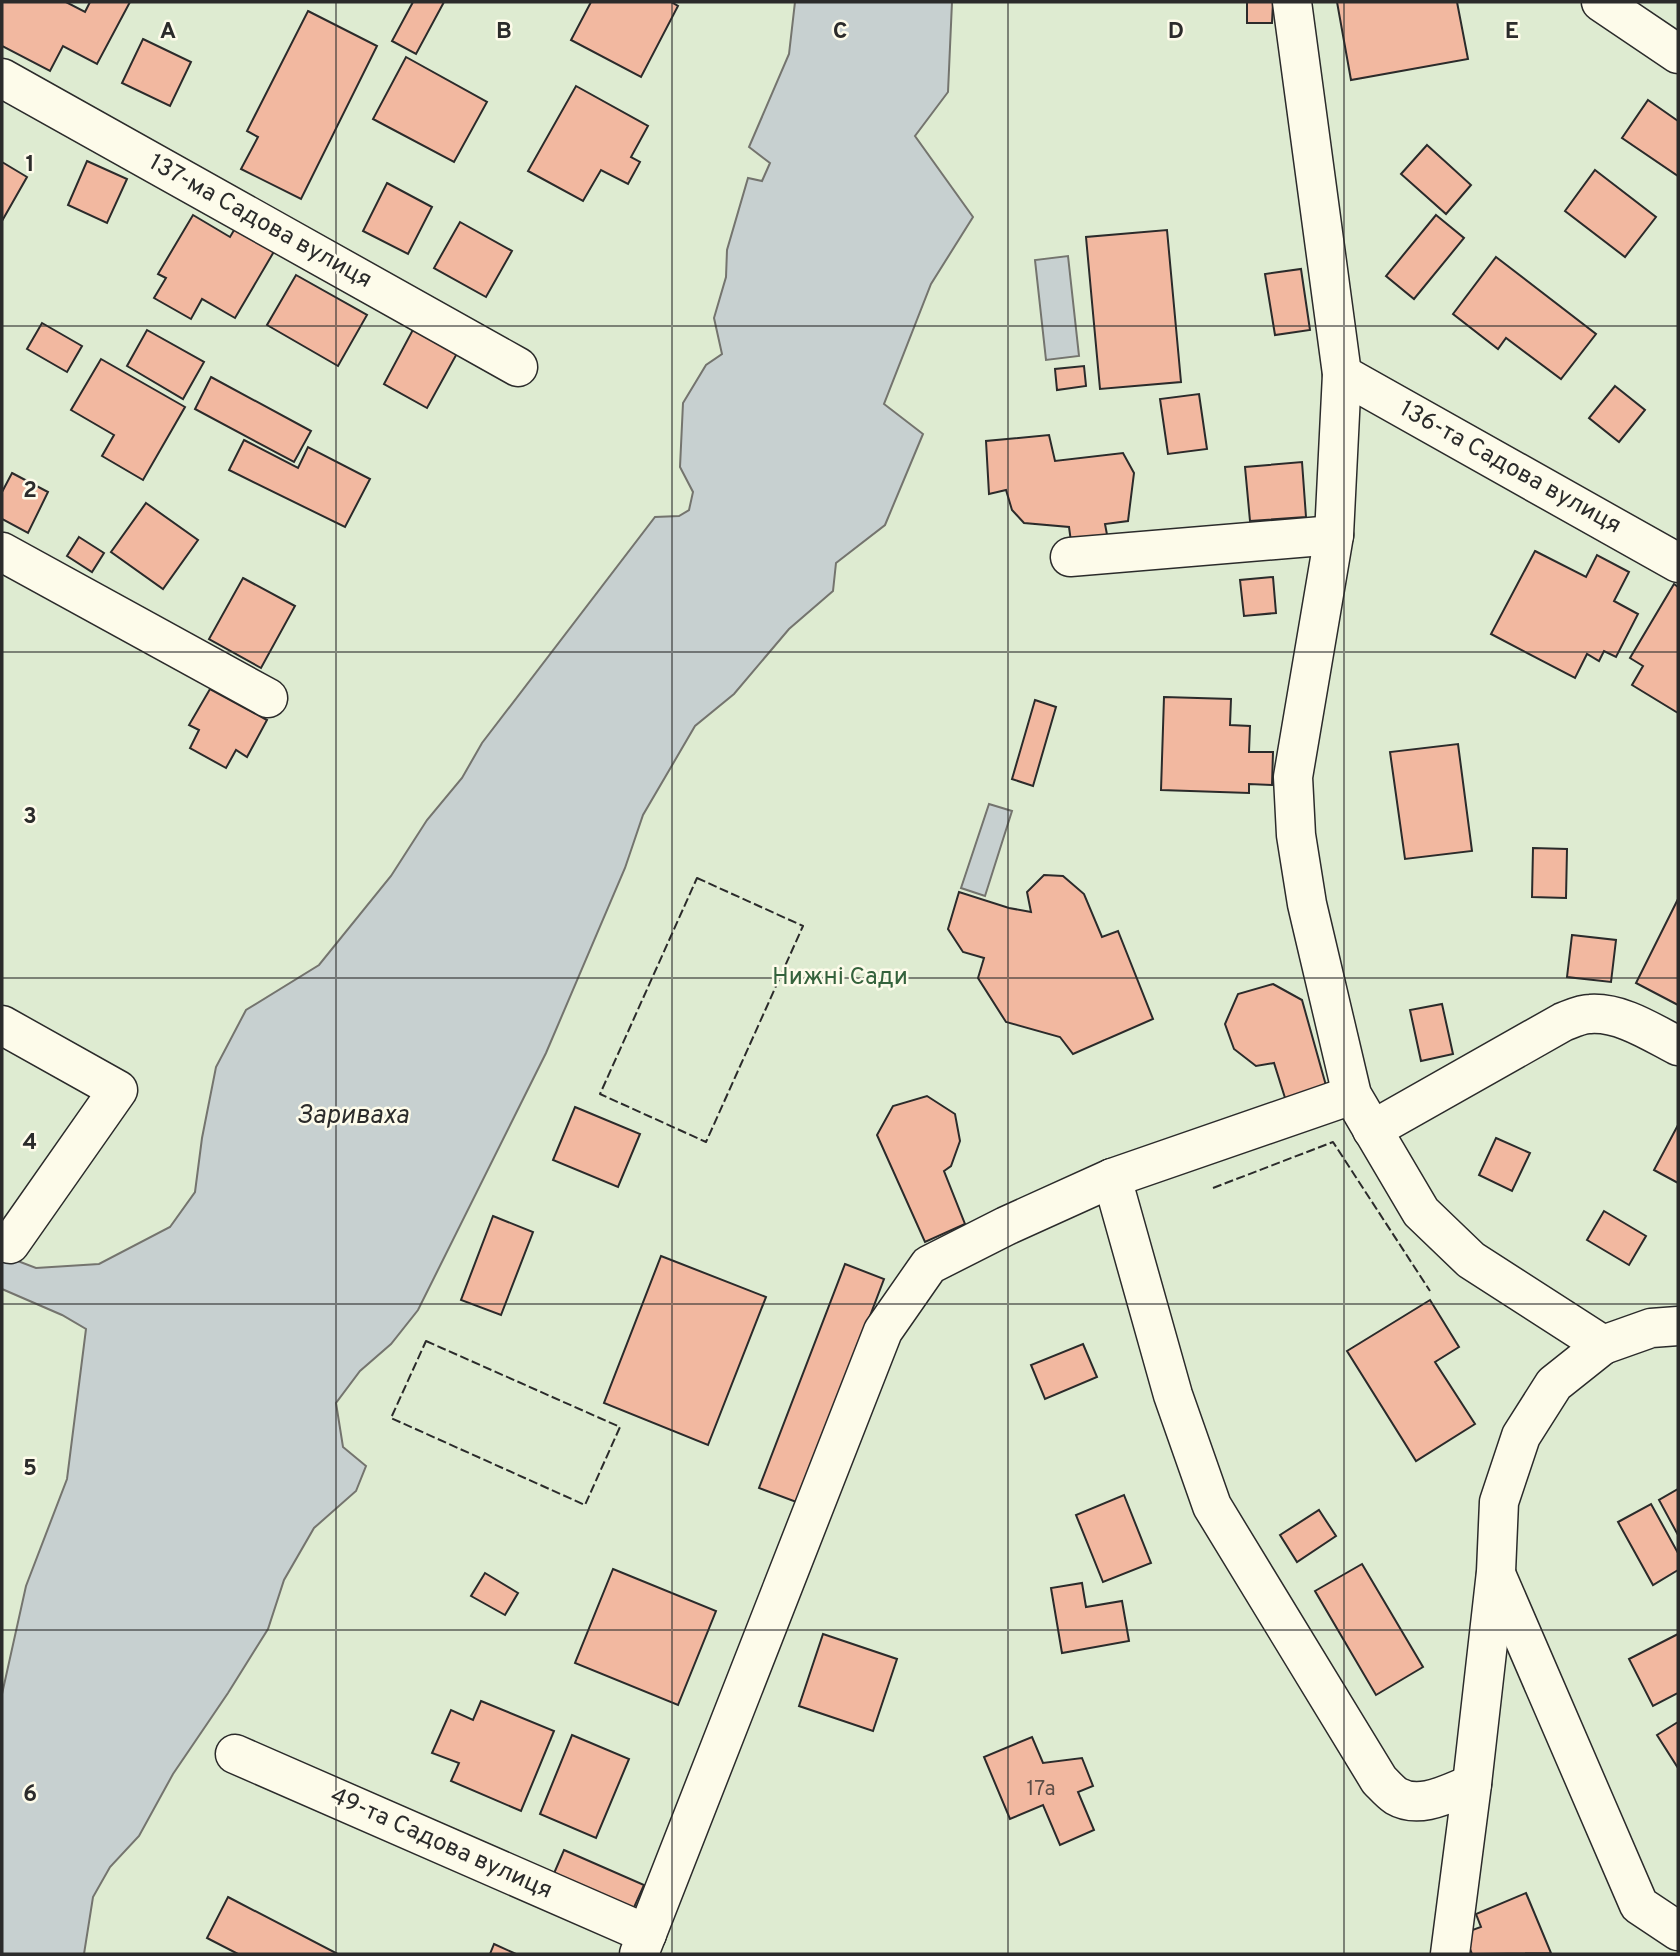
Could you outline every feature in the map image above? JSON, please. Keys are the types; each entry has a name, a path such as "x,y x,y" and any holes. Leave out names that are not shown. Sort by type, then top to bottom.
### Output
{"street":[{"path":"1293,2 1342,374 1334,535 1293,777 1296,835 1307,904 1352,1095 1420,1212 1471,1260 1603,1345"},
{"path":"1601,2 1678,54"},
{"name":"137-ма Садова вулиця","path":"2,78 518,367"},
{"name":"136-та Садова вулиця","path":"1342,374 1678,563"},
{"path":"1070,557 1334,535"},
{"path":"2,552 268,698"},
{"path":"1372,1130 1563,1022 1588,1014 1612,1016 1636,1024 1678,1046"},
{"path":"2,1025 118,1090 10,1244"},
{"path":"643,1944 883,1331 929,1265 1006,1226 1112,1178 1352,1095"},
{"path":"1112,1178 1173,1395 1212,1506 1379,1780 1396,1796 1415,1802 1436,1799 1472,1784"},
{"path":"1450,1954 1496,1572 1499,1502 1521,1436 1554,1384 1603,1345 1651,1328 1678,1326"},
{"path":"1496,1572 1639,1905 1678,1931"},
{"name":"49-та Садова вулиця","path":"235,1754 643,1944"}],"green space":[{"name":"Нижні Сади","path":"2,2 1678,2 1678,1954 2,1954"}],"water":[{"name":"Зариваха","path":"795,2 952,2 948,92 915,136 973,217 931,284 884,404 923,434 885,525 836,563 833,591 789,629 734,694 695,726 643,815 625,868 546,1053 418,1310 391,1344 360,1371 336,1403 343,1447 366,1466 356,1491 314,1528 284,1580 268,1629 173,1774 139,1836 110,1867 93,1897 84,1954 2,1954 2,1694 26,1586 67,1479 86,1329 62,1315 2,1289 2,1255 36,1268 99,1264 170,1227 195,1192 216,1067 246,1010 319,965 391,876 427,820 462,778 482,743 655,517 679,516 689,510 693,492 680,467 683,403 706,365 722,354 714,318 726,277 727,250 748,178 762,181 770,163 749,147 789,54"},
{"path":"1068,256 1079,356 1046,360 1035,260"},
{"path":"989,804 1012,811 985,896 961,888"}],"building":[{"path":"2,2 66,2 85,12 90,2 130,2 97,64 63,46 50,71 2,46"},
{"path":"413,2 444,2 416,54 392,41"},
{"path":"591,2 671,2 678,6 641,77 571,40"},
{"path":"1247,2 1273,2 1272,23 1247,23"},
{"path":"1337,2 1457,2 1468,59 1351,80"},
{"path":"308,11 377,46 301,199 241,169 258,137 247,131"},
{"path":"143,39 191,62 170,106 122,83"},
{"path":"406,57 487,102 454,162 373,119"},
{"path":"576,86 648,126 631,157 640,162 628,184 601,170 583,201 528,171"},
{"path":"1648,100 1678,121 1678,176 1622,138"},
{"path":"1427,145 1471,185 1446,214 1401,174"},
{"path":"87,161 127,179 107,223 68,205"},
{"path":"2,162 27,177 2,221"},
{"path":"1595,170 1656,217 1625,257 1565,211"},
{"path":"387,183 432,207 408,254 363,231"},
{"path":"193,215 230,237 240,220 279,243 235,318 202,299 191,319 154,298 166,278 158,274"},
{"path":"1436,215 1464,238 1414,299 1386,276"},
{"path":"460,222 512,251 486,297 434,268"},
{"path":"1167,230 1181,382 1100,389 1086,237"},
{"path":"1496,257 1596,334 1561,379 1506,338 1498,349 1453,314"},
{"path":"1301,269 1310,330 1275,335 1265,274"},
{"path":"296,275 367,315 338,366 267,325"},
{"path":"42,323 82,346 67,372 27,349"},
{"path":"416,324 460,348 427,408 384,384"},
{"path":"147,330 204,362 183,399 127,366"},
{"path":"101,359 185,407 143,480 102,456 114,435 71,410"},
{"path":"1084,366 1086,386 1057,390 1055,369"},
{"path":"211,377 311,431 294,462 195,409"},
{"path":"1615,386 1645,410 1619,442 1589,418"},
{"path":"1199,394 1207,449 1168,454 1160,399"},
{"path":"1049,435 1055,461 1123,453 1134,473 1128,521 1105,524 1109,545 1072,549 1069,527 1024,523 1012,510 1006,490 989,494 986,441"},
{"path":"244,440 298,468 308,447 370,479 345,527 229,470"},
{"path":"1302,462 1306,517 1250,521 1245,467"},
{"path":"12,473 48,492 28,533 2,519 2,492"},
{"path":"146,503 198,540 163,589 111,552"},
{"path":"79,537 104,553 92,572 67,556"},
{"path":"1535,551 1586,577 1597,555 1629,572 1614,601 1638,614 1616,657 1604,651 1599,661 1587,654 1575,678 1491,634"},
{"path":"1273,577 1276,613 1244,616 1240,580"},
{"path":"243,578 295,606 261,668 209,639"},
{"path":"1674,584 1678,587 1678,713 1632,685 1643,666 1630,658"},
{"path":"210,689 267,720 247,757 236,750 226,768 190,748 199,730 189,725"},
{"path":"1164,697 1231,699 1230,725 1250,726 1249,752 1273,752 1272,785 1249,784 1249,793 1161,790"},
{"path":"1035,700 1056,707 1033,786 1012,779"},
{"path":"1458,744 1472,851 1405,859 1390,752"},
{"path":"1533,848 1567,849 1566,898 1532,897"},
{"path":"1044,875 1063,876 1084,894 1102,937 1118,931 1153,1019 1073,1054 1060,1037 1006,1022 978,978 984,958 963,952 948,929 959,892 1031,912 1027,892"},
{"path":"1678,899 1678,1005 1636,983"},
{"path":"1572,935 1616,940 1611,982 1567,977"},
{"path":"1273,984 1302,1000 1327,1089 1286,1101 1274,1063 1256,1066 1234,1049 1225,1024 1238,994"},
{"path":"1442,1004 1453,1054 1421,1061 1410,1010"},
{"path":"927,1096 955,1114 960,1141 951,1166 944,1171 965,1224 925,1242 877,1135 893,1106"},
{"path":"575,1107 640,1134 618,1187 553,1160"},
{"path":"1678,1125 1678,1183 1654,1170"},
{"path":"1496,1138 1530,1153 1512,1191 1479,1175"},
{"path":"1604,1211 1646,1236 1629,1265 1587,1240"},
{"path":"493,1216 533,1232 501,1315 461,1300"},
{"path":"661,1256 766,1297 708,1445 604,1403"},
{"path":"845,1264 884,1279 799,1503 759,1488"},
{"path":"1430,1300 1459,1347 1435,1362 1475,1424 1416,1461 1347,1351"},
{"path":"1083,1344 1097,1377 1045,1399 1031,1365"},
{"path":"1678,1489 1678,1535 1659,1500"},
{"path":"1124,1495 1151,1563 1103,1582 1076,1515"},
{"path":"1651,1504 1678,1553 1678,1570 1653,1585 1618,1522"},
{"path":"1319,1510 1336,1536 1297,1562 1280,1535"},
{"path":"1362,1564 1423,1667 1376,1695 1315,1591"},
{"path":"613,1569 716,1611 678,1705 575,1663"},
{"path":"485,1573 518,1593 505,1615 471,1596"},
{"path":"1082,1583 1086,1607 1122,1601 1129,1641 1062,1653 1051,1588"},
{"path":"823,1634 897,1659 873,1731 799,1706"},
{"path":"1678,1634 1678,1693 1653,1706 1629,1659"},
{"path":"481,1701 554,1731 521,1811 451,1781 459,1763 432,1753 451,1710 473,1720"},
{"path":"1678,1722 1678,1768 1657,1735"},
{"path":"572,1735 629,1759 596,1838 540,1814"},
{"path":"1032,1737 1043,1763 1082,1758 1093,1786 1078,1792 1094,1830 1060,1845 1043,1805 1010,1819 984,1757"},
{"path":"564,1850 644,1885 632,1912 552,1878"},
{"path":"1526,1893 1551,1953 1472,1954 1464,1933 1481,1927 1476,1914"},
{"path":"228,1897 336,1953 238,1954 207,1938"},
{"path":"494,1944 516,1954 490,1954"}],"fence":[{"path":"697,878 803,926 706,1142 600,1094 697,878"},
{"path":"1213,1188 1333,1142 1430,1291"},
{"path":"426,1341 620,1427 585,1505 391,1418 426,1341"}]}
